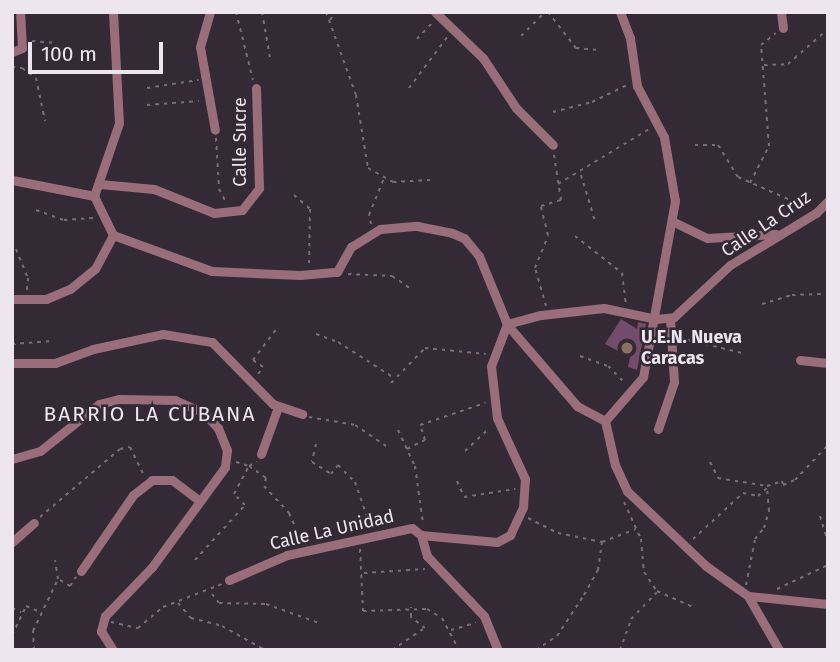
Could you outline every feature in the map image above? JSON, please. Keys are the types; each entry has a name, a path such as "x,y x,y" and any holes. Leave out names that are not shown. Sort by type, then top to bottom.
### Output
{"street":[{"path":"12,52 20,50 22,41 20,12"},
{"path":"113,12 119,123 94,196 113,235 212,271 309,274 337,272 351,247 373,232 417,226 464,238 480,256 507,324 577,406 606,421 623,484 685,548 746,595 779,650"},
{"path":"210,12 200,47 203,79 215,130"},
{"path":"606,421 633,393 643,377 674,222 673,178 659,124 636,80 630,38 620,12"},
{"path":"781,12 783,28"},
{"path":"437,15 483,58 516,108 553,145"},
{"name":"Calle Sucre","path":"234,214 249,204 259,188 256,88"},
{"path":"12,180 94,196"},
{"path":"100,184 154,189 214,213 234,214"},
{"name":"Calle La Cruz","path":"670,318 681,313 730,265 816,213 828,201"},
{"path":"674,222 707,237 781,233"},
{"path":"12,299 26,302 46,299 83,281 102,259 113,235"},
{"path":"526,491 521,467 498,420 493,400 492,354 507,324 548,314 604,308 656,319 670,318 673,391 658,429"},
{"path":"12,363 55,363 100,347 163,334 212,342 250,383 278,407 302,414"},
{"path":"800,360 828,363"},
{"path":"12,459 50,445 99,404 144,398 175,400 204,413 218,428 227,460 152,567 104,620 103,639 113,650"},
{"path":"261,454 278,407"},
{"path":"81,571 133,495 148,482 165,478 200,501"},
{"name":"Calle La Unidad","path":"229,580 263,562 412,528 422,535 497,542 510,535 520,514 526,491"},
{"path":"12,542 34,523"},
{"path":"422,535 423,549 436,568 485,620 498,650"},
{"path":"746,595 828,604"}],"path":[{"path":"236,12 256,88"},
{"path":"262,12 270,58"},
{"path":"326,12 356,95 368,168 384,179 430,180"},
{"path":"329,21 335,12"},
{"path":"521,36 546,12 576,48 601,50"},
{"path":"417,39 437,15"},
{"path":"750,183 769,146 762,106 764,65 761,45 783,28"},
{"path":"764,65 788,64 828,29"},
{"path":"409,88 453,30"},
{"path":"22,41 55,43"},
{"path":"12,67 22,68 36,78 45,121"},
{"path":"147,88 203,79"},
{"path":"553,112 592,102 636,80"},
{"path":"147,105 207,101"},
{"path":"557,184 580,173 617,145 659,124"},
{"path":"215,130 219,190 234,214"},
{"path":"548,314 535,268 548,235 541,206 561,200 553,145"},
{"path":"695,145 718,145 738,177 797,200 816,213"},
{"path":"580,173 595,221"},
{"path":"373,232 369,215 384,179"},
{"path":"294,195 310,209 309,274"},
{"path":"36,210 64,220 103,217"},
{"path":"575,236 622,273 626,312"},
{"path":"16,249 29,278 26,302"},
{"path":"337,272 392,276 410,288"},
{"path":"762,304 792,295 828,294"},
{"path":"250,383 263,367 253,360 277,328"},
{"path":"316,334 338,342 395,380"},
{"path":"672,337 694,339 742,353"},
{"path":"12,344 53,341"},
{"path":"391,383 425,348 492,354"},
{"path":"580,356 608,366 633,393"},
{"path":"408,449 425,440 420,425 493,400"},
{"path":"302,414 355,425 388,447"},
{"path":"465,451 498,420"},
{"path":"398,430 408,449 420,486 422,535"},
{"path":"316,444 312,462 331,474 338,465 355,482 374,536"},
{"path":"710,462 718,478 767,487 794,480 828,445"},
{"path":"34,523 120,449 130,447 148,482"},
{"path":"195,560 244,505 234,494 249,466 261,454"},
{"path":"227,460 249,466 266,478 264,486 289,513 306,553"},
{"path":"457,481 464,497 501,489 526,491"},
{"path":"623,484 624,502 636,529 644,572 657,591 693,607"},
{"path":"685,548 743,493 758,496 767,487"},
{"path":"746,595 755,539 764,528 769,511 767,487"},
{"path":"520,514 558,533 602,542 636,529"},
{"path":"820,516 828,542"},
{"path":"359,540 363,611 411,606 437,613 450,630 456,644"},
{"path":"536,650 557,636 584,596 598,570 602,542"},
{"path":"34,650 33,631 58,579 55,560"},
{"path":"769,599 787,581 828,565"},
{"path":"362,573 436,568"},
{"path":"58,579 70,586 81,571"},
{"path":"104,620 138,628 163,607 211,593 229,580"},
{"path":"621,650 631,619 657,591"},
{"path":"211,593 219,603 266,604 319,622"},
{"path":"178,603 191,618 222,626 265,650"},
{"path":"12,635 26,606 41,613"},
{"path":"392,650 425,628 411,617 411,606"},
{"path":"12,608 22,613"},
{"path":"450,630 485,620"}],"building":[{"name":"U.E.N. Nueva Caracas","path":"621,319 637,329 638,322 646,324 637,370 628,367 630,357 605,344"}],"place":[{"name":"U.E.N. Nueva Caracas","path":"627,348"}],"district":[{"name":"BARRIO LA CUBANA","path":"150,414"}]}
